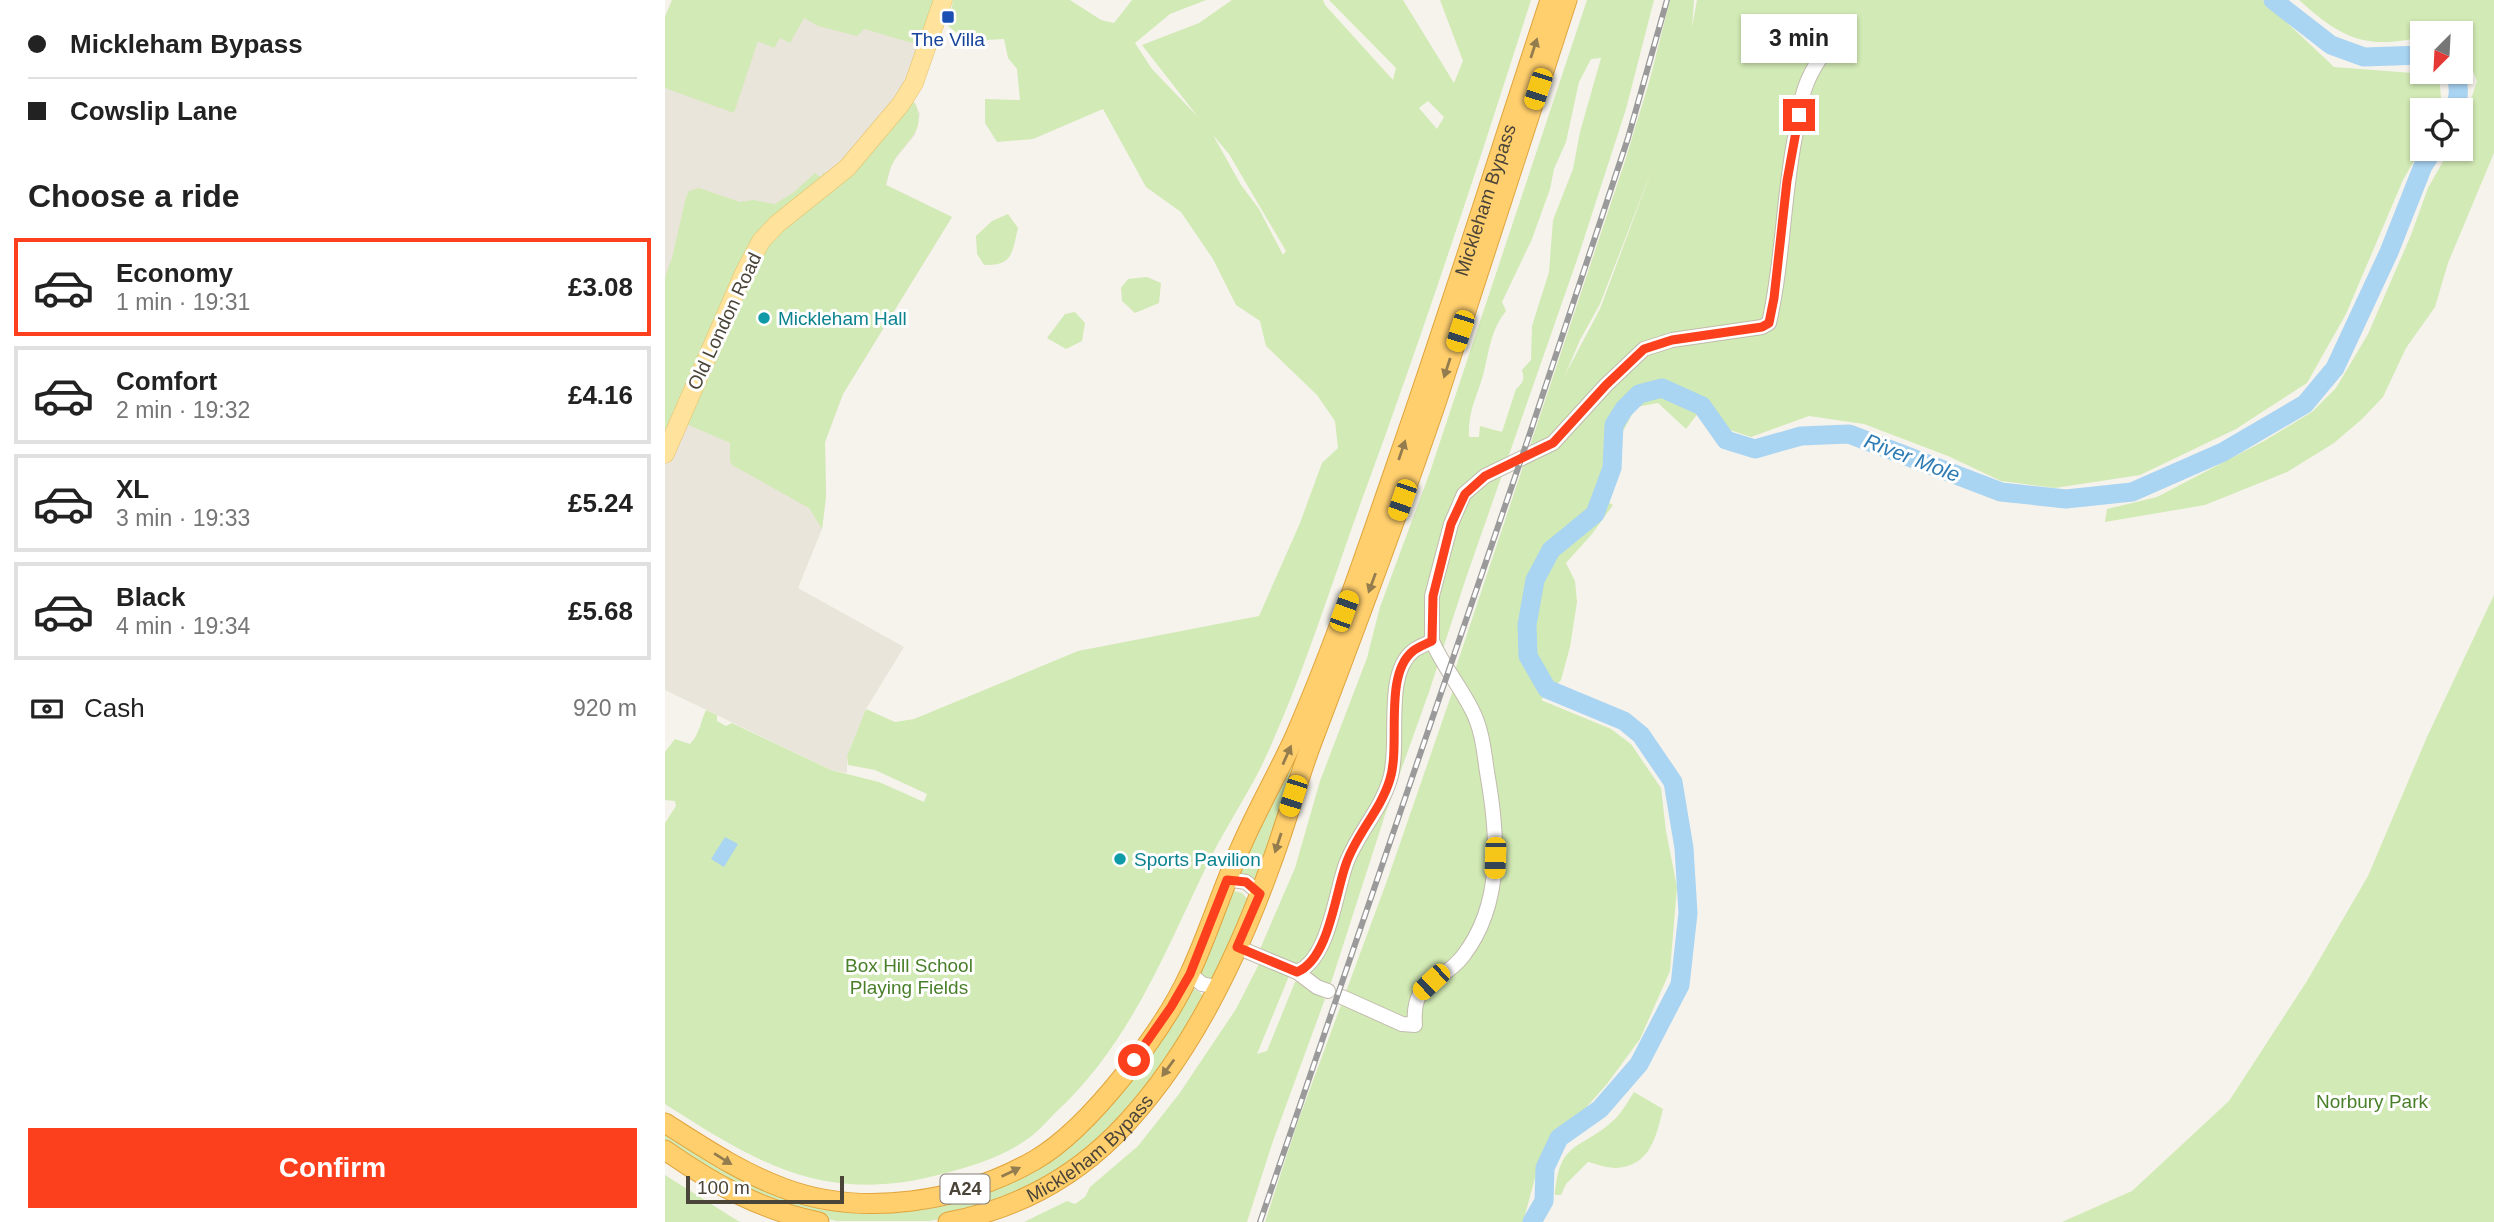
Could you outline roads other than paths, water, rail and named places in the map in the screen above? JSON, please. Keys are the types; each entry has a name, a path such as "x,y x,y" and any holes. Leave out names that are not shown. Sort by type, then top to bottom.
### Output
{"highway":[{"name":"Mickleham Bypass","path":"665,1122 733,1165 785,1189 839,1201 884,1203 942,1196 1005,1175 1037,1159 1068,1136 1111,1091 1171,1007 1190,974 1244,839 1297,732 1376,525 1550,0"},
{"name":"Mickleham Bypass","path":"948,1222 1025,1199 1086,1162 1117,1133 1150,1094 1191,1036 1220,988 1260,894 1300,774 1432,415 1567,0"},
{"path":"665,1150 703,1176 743,1198 790,1216 819,1222"}],"main road":[{"name":"Old London Road","path":"665,454 744,273 761,241 777,224 847,168 901,104 914,83 943,0"}],"street":[{"path":"1342,997 1402,1024 1415,1025 1417,996 1462,958 1483,925 1494,884 1495,832 1482,736 1472,710 1441,661 1432,641 1433,596 1451,524 1465,494 1485,476 1553,443 1606,385 1644,349 1672,340 1762,327 1769,323 1787,181 1803,91 1808,75 1821,57"},
{"path":"1297,972 1305,968 1321,946 1356,839 1390,780 1395,747 1396,688 1400,668 1412,651 1432,641"},
{"path":"1227,880 1246,882 1260,894"},
{"path":"1237,947 1297,972 1317,987 1328,991"},
{"path":"1190,974 1202,984 1220,988"}],"water":[{"path":"725,837 738,844 724,867 711,859"}],"waterway":[{"name":"River Mole","path":"2273,0 2331,45 2364,57 2410,55"},
{"name":"River Mole","path":"2457,84 2457,98"},
{"name":"River Mole","path":"1532,1222 1544,1201 1545,1168 1559,1138 1600,1109 1639,1064 1680,985 1688,913 1684,848 1673,782 1641,735 1624,721 1547,689 1528,656 1527,625 1535,580 1551,550 1595,514 1612,468 1614,425 1624,409 1639,394 1662,388 1702,406 1726,440 1755,449 1801,436 1849,434 2001,492 2066,499 2132,492 2223,452 2305,404 2335,368 2389,252 2426,161"}],"railway":[{"path":"1260,1222 1530,433 1628,138 1667,0"}],"place":[{"name":"The Villa","path":"948,17"},
{"name":"Mickleham Hall","path":"764,318"},
{"name":"Sports Pavilion","path":"1120,859"}],"park label":[{"name":"Box Hill School Playing Fields","path":"909,976"},
{"name":"Norbury Park","path":"2372,1101"}]}
